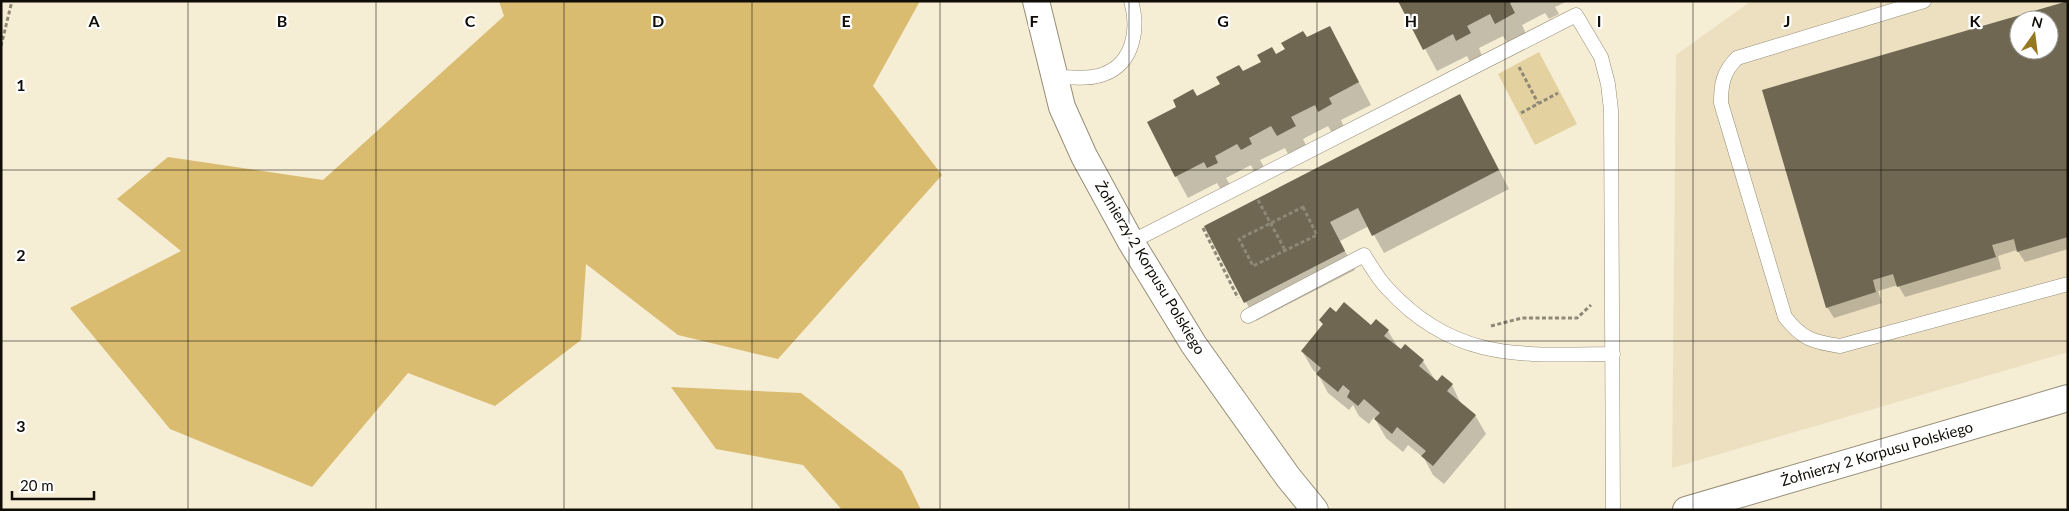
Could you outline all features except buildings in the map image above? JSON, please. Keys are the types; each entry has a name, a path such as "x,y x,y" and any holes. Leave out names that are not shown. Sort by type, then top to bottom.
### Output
{"street":[{"name":"Żołnierzy 2 Korpusu Polskiego","path":"1036,1 1062,107 1084,156 1131,242 1194,345 1288,477 1315,510"},
{"name":"Żołnierzy 2 Korpusu Polskiego","path":"1686,510 2068,398"}],"lane":[{"path":"1054,77 1085,77 1104,74 1120,64 1129,51 1135,32 1131,1"},
{"path":"1924,1 1737,58 1727,68 1721,84 1721,103 1786,317 1797,332 1817,343 1840,346 2068,284"},
{"path":"1131,242 1576,15 1600,57 1608,84 1611,110 1613,510"},
{"path":"1248,316 1364,255 1386,288 1412,313 1451,337 1489,350 1529,355 1613,354"}],"path":[{"path":"1,46 12,1"},
{"path":"1516,60 1538,103"},
{"path":"1521,113 1558,93"},
{"path":"1255,194 1285,250"},
{"path":"1303,207 1316,235 1285,250 1253,266 1239,239 1303,207"},
{"path":"1200,223 1248,316"},
{"path":"1487,328 1522,318 1577,318 1594,303"}],"shaded area":[{"path":"499,1 920,1 873,86 942,175 778,359 678,335 586,264 581,340 495,406 408,373 312,487 170,429 70,308 181,251 117,199 168,157 323,180 504,16"},
{"path":"1751,1 2068,1 2068,352 1672,468 1676,55"},
{"path":"1539,52 1577,124 1535,145 1498,74"},
{"path":"671,387 801,393 902,471 921,510 842,510 803,465 716,449"}]}
